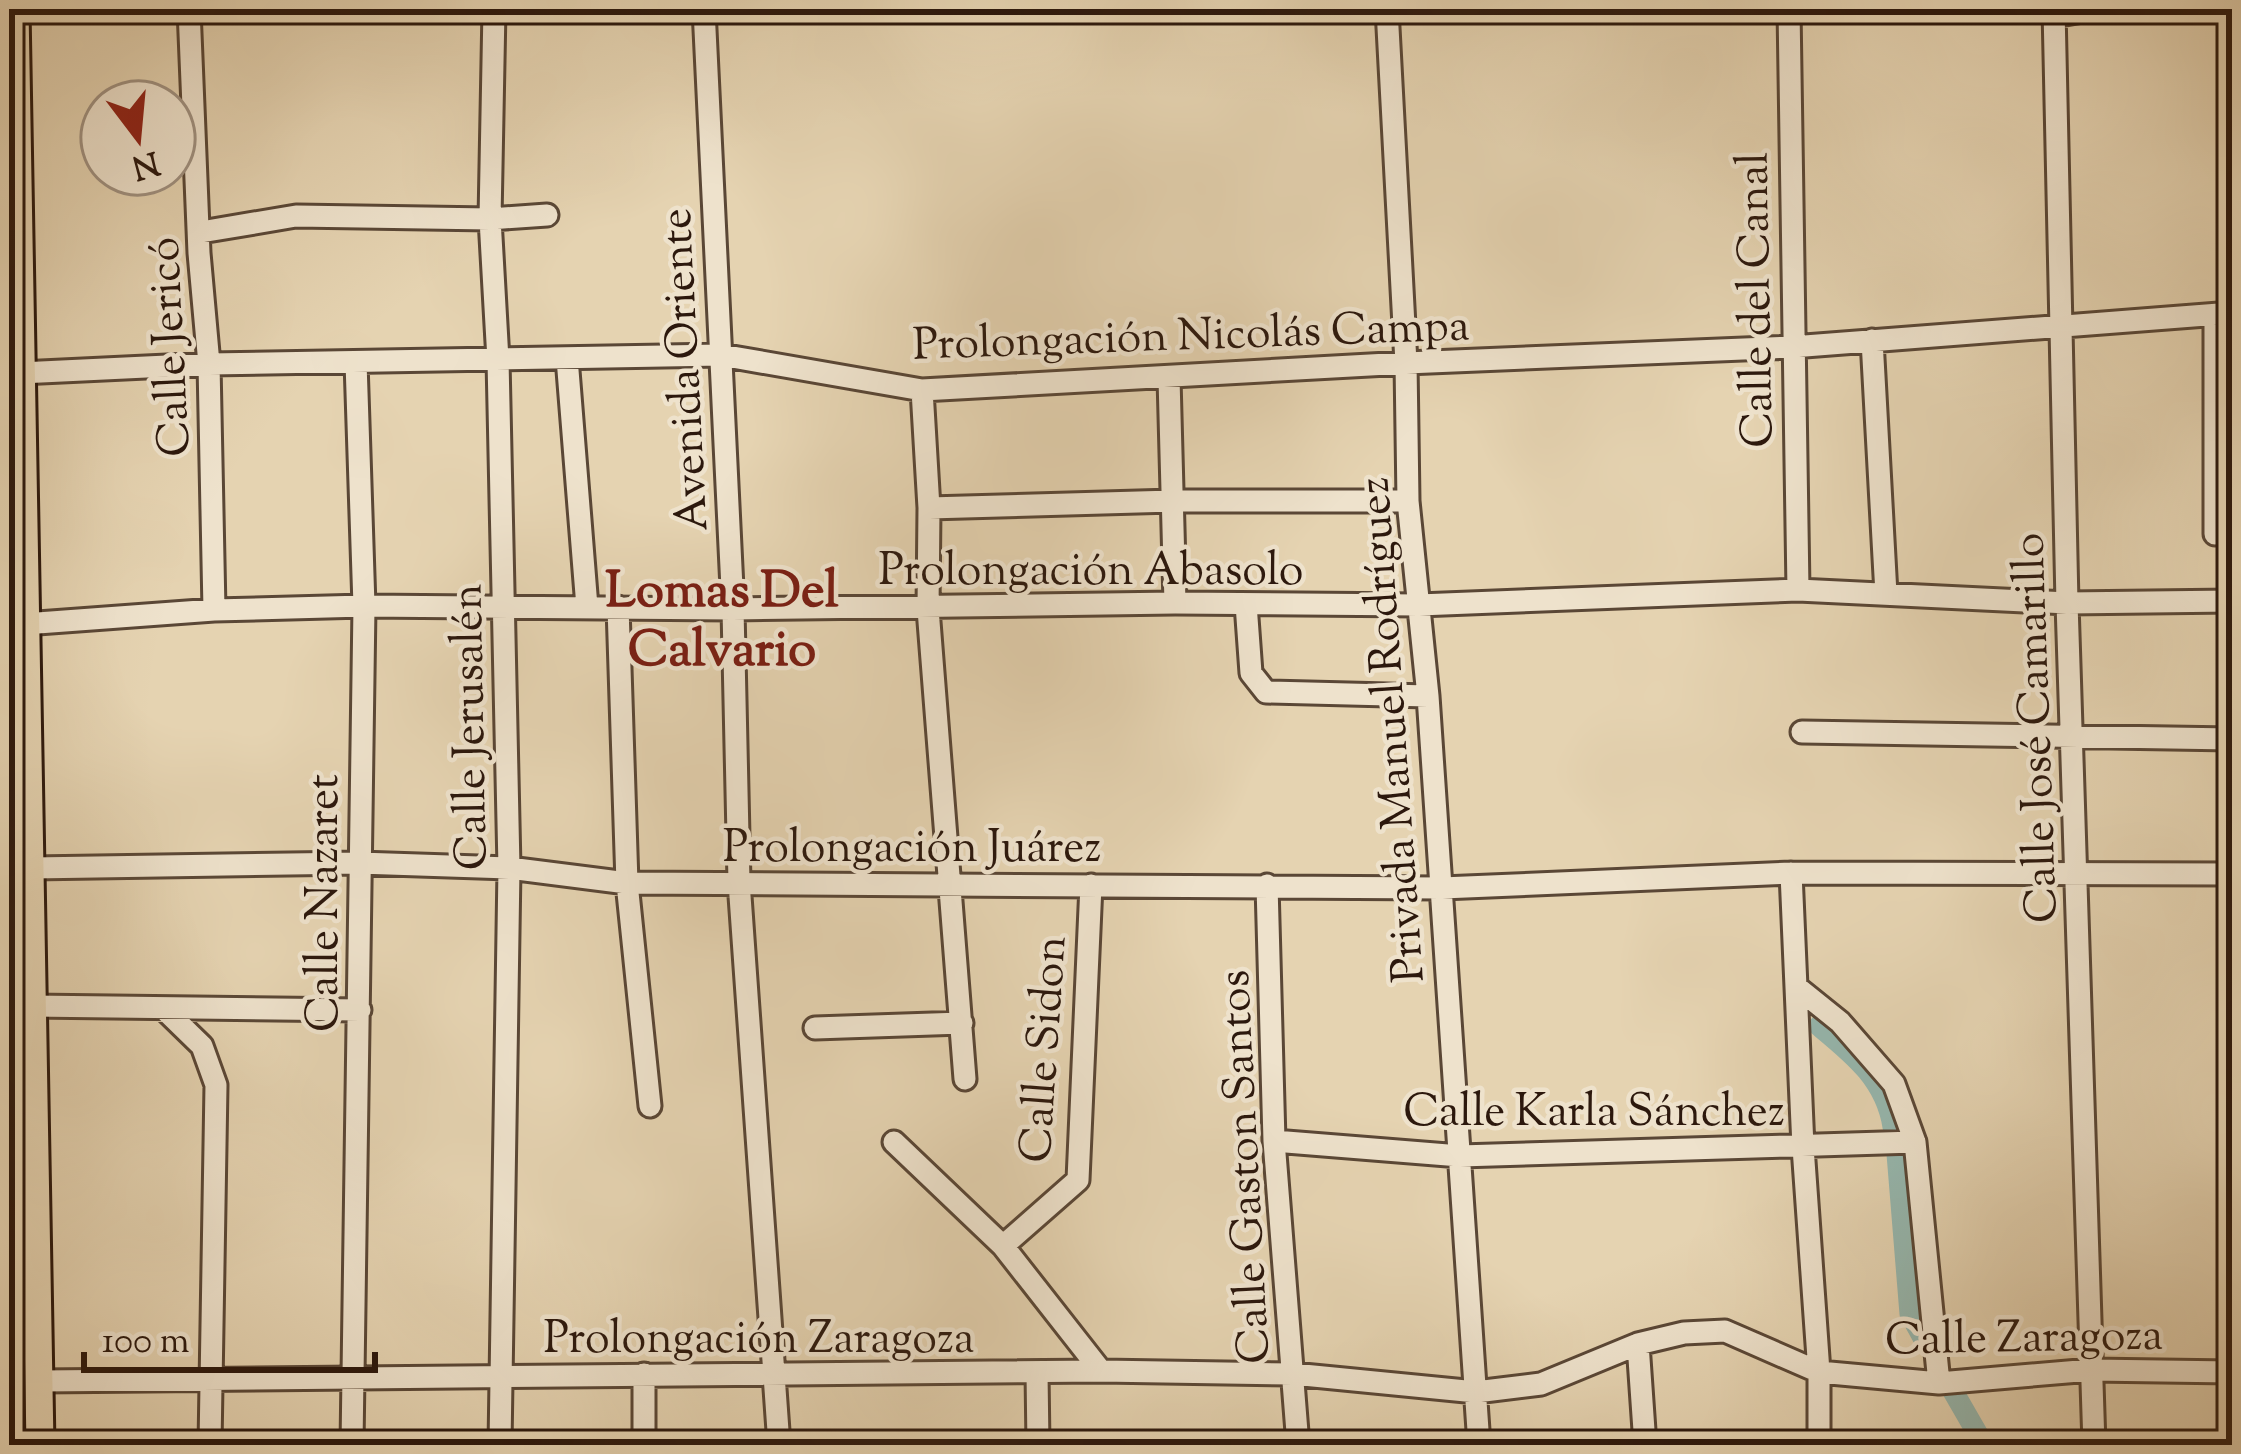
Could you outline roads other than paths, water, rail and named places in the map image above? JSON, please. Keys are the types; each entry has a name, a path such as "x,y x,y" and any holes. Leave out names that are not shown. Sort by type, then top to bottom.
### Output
{"main road":[{"path":"15,9 40,1445"}],"street":[{"name":"Calle Jericó","path":"189,9 209,364 214,610"},
{"name":"Calle Jerusalén","path":"494,9 490,219 498,360 509,868 500,1445"},
{"name":"Avenida Oriente","path":"704,9 733,609 739,882 779,1445"},
{"name":"Privada Manuel Rodríguez","path":"1387,9 1406,363 1408,501 1428,696 1479,1445"},
{"name":"Calle del Canal","path":"1789,9 1798,590"},
{"path":"2054,12 2094,9"},
{"name":"Calle José Camarillo","path":"2054,12 2094,1445"},
{"path":"201,232 296,216 490,219 547,215"},
{"name":"Prolongación Nicolás Campa","path":"20,373 209,364 721,355 922,390 1792,347 2224,314"},
{"path":"2215,535 2224,314"},
{"path":"1873,340 1886,594"},
{"path":"567,358 587,608"},
{"name":"Calle Nazaret","path":"352,1445 364,606 356,362"},
{"path":"1169,378 1175,603"},
{"path":"922,390 929,508 928,608 965,1079"},
{"path":"929,508 1408,501"},
{"name":"Prolongación Abasolo","path":"25,624 214,610 364,606 1419,605 1798,590 2067,603 2232,601"},
{"path":"1246,604 1251,673 1266,692 1428,696"},
{"path":"618,607 627,883 650,1106"},
{"path":"1802,732 2232,740"},
{"name":"Prolongación Juárez","path":"32,868 358,863 509,868 627,883 1442,888 1791,873 2232,874"},
{"path":"1791,873 1819,1445"},
{"name":"Calle Sidon","path":"1004,1246 1078,1180 1090,885"},
{"name":"Calle Gaston Santos","path":"1267,885 1274,1141 1298,1445"},
{"path":"1799,989 1840,1022 1894,1084 1915,1142 1940,1383"},
{"path":"31,1006 361,1010"},
{"path":"164,1009 202,1046 216,1084 210,1445"},
{"path":"815,1028 962,1023"},
{"name":"Calle Karla Sánchez","path":"1274,1141 1460,1156 1915,1142"},
{"path":"894,1142 1004,1246 1101,1371"},
{"name":"Calle Zaragoza","path":"1476,1392 1541,1384 1638,1344 1684,1333 1725,1331 1819,1372 1940,1383 2091,1370 2232,1372"},
{"path":"1638,1344 1646,1445"},
{"name":"Prolongación Zaragoza","path":"41,1382 1101,1371 1293,1374 1476,1392"},
{"path":"1036,1373 1038,1445"},
{"path":"644,1374 644,1445"}],"waterway":[{"path":"1819,1026 1875,1082 1893,1127"},
{"path":"1897,1154 1910,1314 1927,1345"},
{"path":"1946,1379 1984,1445"}],"district":[{"name":"Lomas Del Calvario","path":"722,617"}]}
